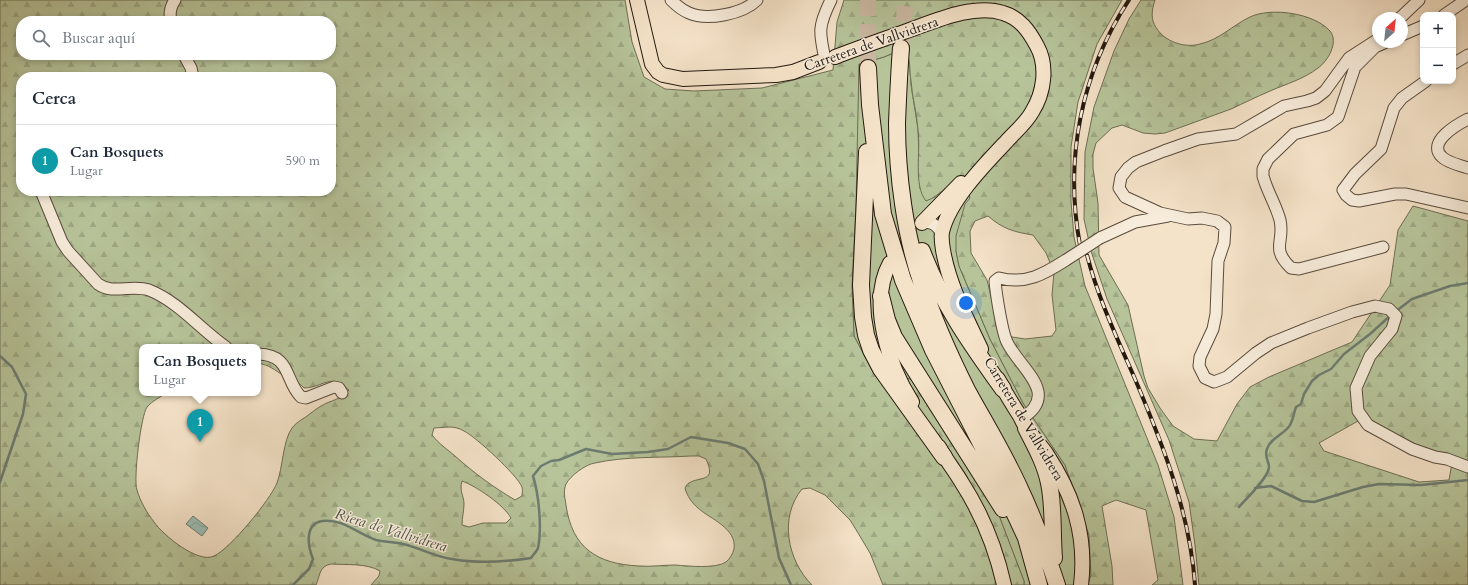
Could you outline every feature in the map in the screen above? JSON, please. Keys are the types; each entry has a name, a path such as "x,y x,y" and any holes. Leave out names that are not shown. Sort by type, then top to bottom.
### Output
{"highway":[{"path":"901,48 898,99 898,139 902,199 921,283 937,327 967,389 1020,487 1038,530 1057,585"},
{"path":"868,68 870,104 883,214 903,280 933,350 994,469 1026,538 1038,585"},
{"path":"898,99 910,195 920,248 939,292 969,341 1003,389"},
{"path":"870,104 861,285 866,335 871,350 881,369 944,457"},
{"path":"881,296 887,320 894,337 992,490 1012,524 1038,585"},
{"path":"1024,423 1043,463 1048,481 1052,509 1053,544 1057,585"}],"main road":[{"name":"Carretera de Vallvidrera","path":"638,0 648,54 652,64 658,72 668,77 683,79 760,76 793,72 928,24 968,12 989,10 1004,13 1015,18 1030,33 1038,48 1042,64 1043,87 1036,105 1024,124 922,223"},
{"name":"Carretera de Vallvidrera","path":"990,158 952,207 942,233 944,256 953,287 989,364 1024,423 1062,480 1072,500 1082,545 1083,564 1081,585"},
{"path":"890,263 883,280 880,310 884,332 897,373 906,392 926,422 944,457 962,482 980,517 997,560 1004,585"}],"street":[{"path":"170,16 171,7 175,0"},
{"path":"671,0 689,13 699,16 718,16 745,8 757,0"},
{"path":"827,59 821,40 820,25 830,0"},
{"path":"1406,12 1419,0"},
{"path":"1448,12 1466,0"},
{"path":"1408,32 1420,27"},
{"path":"1372,46 1349,58 1325,91 1316,98 1284,106 1236,134 1198,139 1136,162 1128,168 1121,177 1119,188 1125,197 1160,213 1188,219 1202,218 1216,220 1225,227 1224,243 1218,260 1216,314 1213,329 1200,356 1199,366 1205,378 1214,382 1227,377 1256,353 1271,343 1308,328 1352,312 1375,306 1389,309 1396,316 1392,329 1370,356 1356,388 1358,411 1368,425 1406,446 1468,467"},
{"path":"1373,48 1355,67 1338,117 1327,125 1294,134 1268,159 1263,169 1263,176 1280,222 1279,252 1284,262 1291,268 1298,269 1383,247"},
{"path":"1456,62 1468,55"},
{"path":"187,60 192,72"},
{"path":"1422,84 1402,98 1394,108 1381,149 1355,174 1344,190 1346,195 1352,200 1359,202 1395,194 1406,194 1468,208"},
{"path":"1468,118 1454,126 1445,134 1440,141 1438,150 1439,154 1447,161 1468,168"},
{"path":"42,196 48,206 57,232 68,251 98,284 109,289 139,288 153,293 190,316 222,344"},
{"path":"1024,423 1036,405 1038,398 1038,387 1033,378 1011,351 1006,340 995,281 999,278 1010,281 1025,280 1045,273 1100,238 1135,222 1170,216"},
{"name":"Carretera de Vallvidrera","path":"922,223 932,223 942,233"},
{"path":"261,354 267,355 281,362 300,397 306,398 334,388 339,388 342,393"}],"green space":[{"path":"0,0 625,0 632,42 644,77 665,89 694,91 762,88 833,70 837,22 844,0 1122,0 1097,44 1078,102 1071,147 1071,202 1074,237 1085,286 1158,465 1174,517 1183,585 1152,585 1158,580 1146,510 1116,500 1102,506 1112,566 1113,585 1088,585 1091,575 1089,535 1065,465 1023,403 990,339 959,266 956,251 956,236 965,204 970,198 964,176 954,181 931,199 926,201 922,194 918,167 919,138 909,60 905,48 884,57 859,64 856,206 852,286 854,336 877,378 884,383 905,377 912,380 998,513 1024,581 1024,585 883,585 870,553 850,520 825,495 810,488 802,489 795,500 790,512 788,525 792,551 803,575 812,585 371,585 379,576 380,571 375,568 331,564 322,569 316,585 0,585","holes":["988,216 1009,229 1020,233 1033,235 1046,253 1054,272 1052,295 1056,330 1052,336 1025,339 1000,335 987,280 971,253 970,231 975,221","139,344 261,344 261,364 297,382 304,388 326,382 336,382 349,390 339,398 318,408 293,427 287,439 277,483 258,512 221,552 214,556 199,556 181,547 159,528 142,503 137,490 136,474 142,422 147,407 162,396 139,396","455,427 470,435 496,457 519,481 522,487 522,496 515,500 491,485 440,444 432,435 434,428","699,456 706,459 710,472 706,477 687,484 685,488 688,497 692,502 703,512 722,525 731,535 734,542 734,549 726,562 716,566 624,565 599,557 589,551 581,543 569,520 564,492 568,481 579,471 591,464 619,459","462,481 489,496 502,507 511,518 506,523 483,523 469,527 462,525 464,504 461,491"]},
{"path":"1141,0 1155,0 1152,10 1152,18 1160,33 1172,42 1193,45 1207,42 1220,36 1250,17 1269,12 1280,12 1303,16 1314,20 1330,31 1333,40 1333,46 1329,56 1322,65 1313,72 1231,109 1165,133 1143,133 1122,125 1112,128 1096,143 1093,154 1093,168 1098,203 1099,255 1128,305 1148,388 1173,426 1194,439 1217,441 1237,404 1250,387 1269,377 1352,342 1390,285 1398,230 1413,206 1468,221 1468,585 1199,585 1189,502 1169,440 1107,299 1091,251 1084,219 1085,152 1094,107 1114,51 1129,19","holes":["1358,421 1364,428 1387,441 1452,463 1449,480 1419,482 1324,451 1319,443"]},
{"path":"906,48 909,55 911,85 918,129 920,189 934,198 951,183 963,176 970,199 956,251 959,266 990,339 1023,403 1065,465 1089,535 1091,575 1088,585 1024,585 1024,581 998,513 884,383 877,378 854,336 852,286 859,64 884,57"}],"water":[{"path":"193,516 208,528 202,536 186,524"}],"waterway":[{"path":"1395,312 1412,299 1450,286 1468,283"},
{"path":"1239,507 1257,488 1268,471 1269,467 1266,454 1267,449 1271,442 1290,425 1296,407 1301,404 1304,394 1312,381 1319,375 1331,369 1344,354 1370,334 1391,315"},
{"name":"Riera de Vallvidrera","path":"0,356 12,367 26,394 23,414 0,482"},
{"name":"Riera de Vallvidrera","path":"293,585 309,569 313,559 309,542 310,531 316,523 322,521 343,524 376,540 403,544 446,558 462,561 482,562 531,558 538,548 540,531 538,502 533,476 541,466 586,449 612,454 648,452 668,449 691,437 728,443 745,449 758,464 764,481 779,558 791,585"},
{"path":"1255,488 1271,486 1302,501 1314,502 1363,487 1379,484 1421,485 1468,480"}],"tunnel":[{"path":"868,0 868,68"},
{"path":"901,46 906,0"}],"railway":[{"path":"1080,245 1074,181 1080,118 1088,87 1099,57 1112,28 1129,0"},
{"path":"1087,255 1102,302 1135,379 1174,480 1187,532 1195,585"}],"place":[{"name":"Can Bosquets","path":"200,442"}]}
